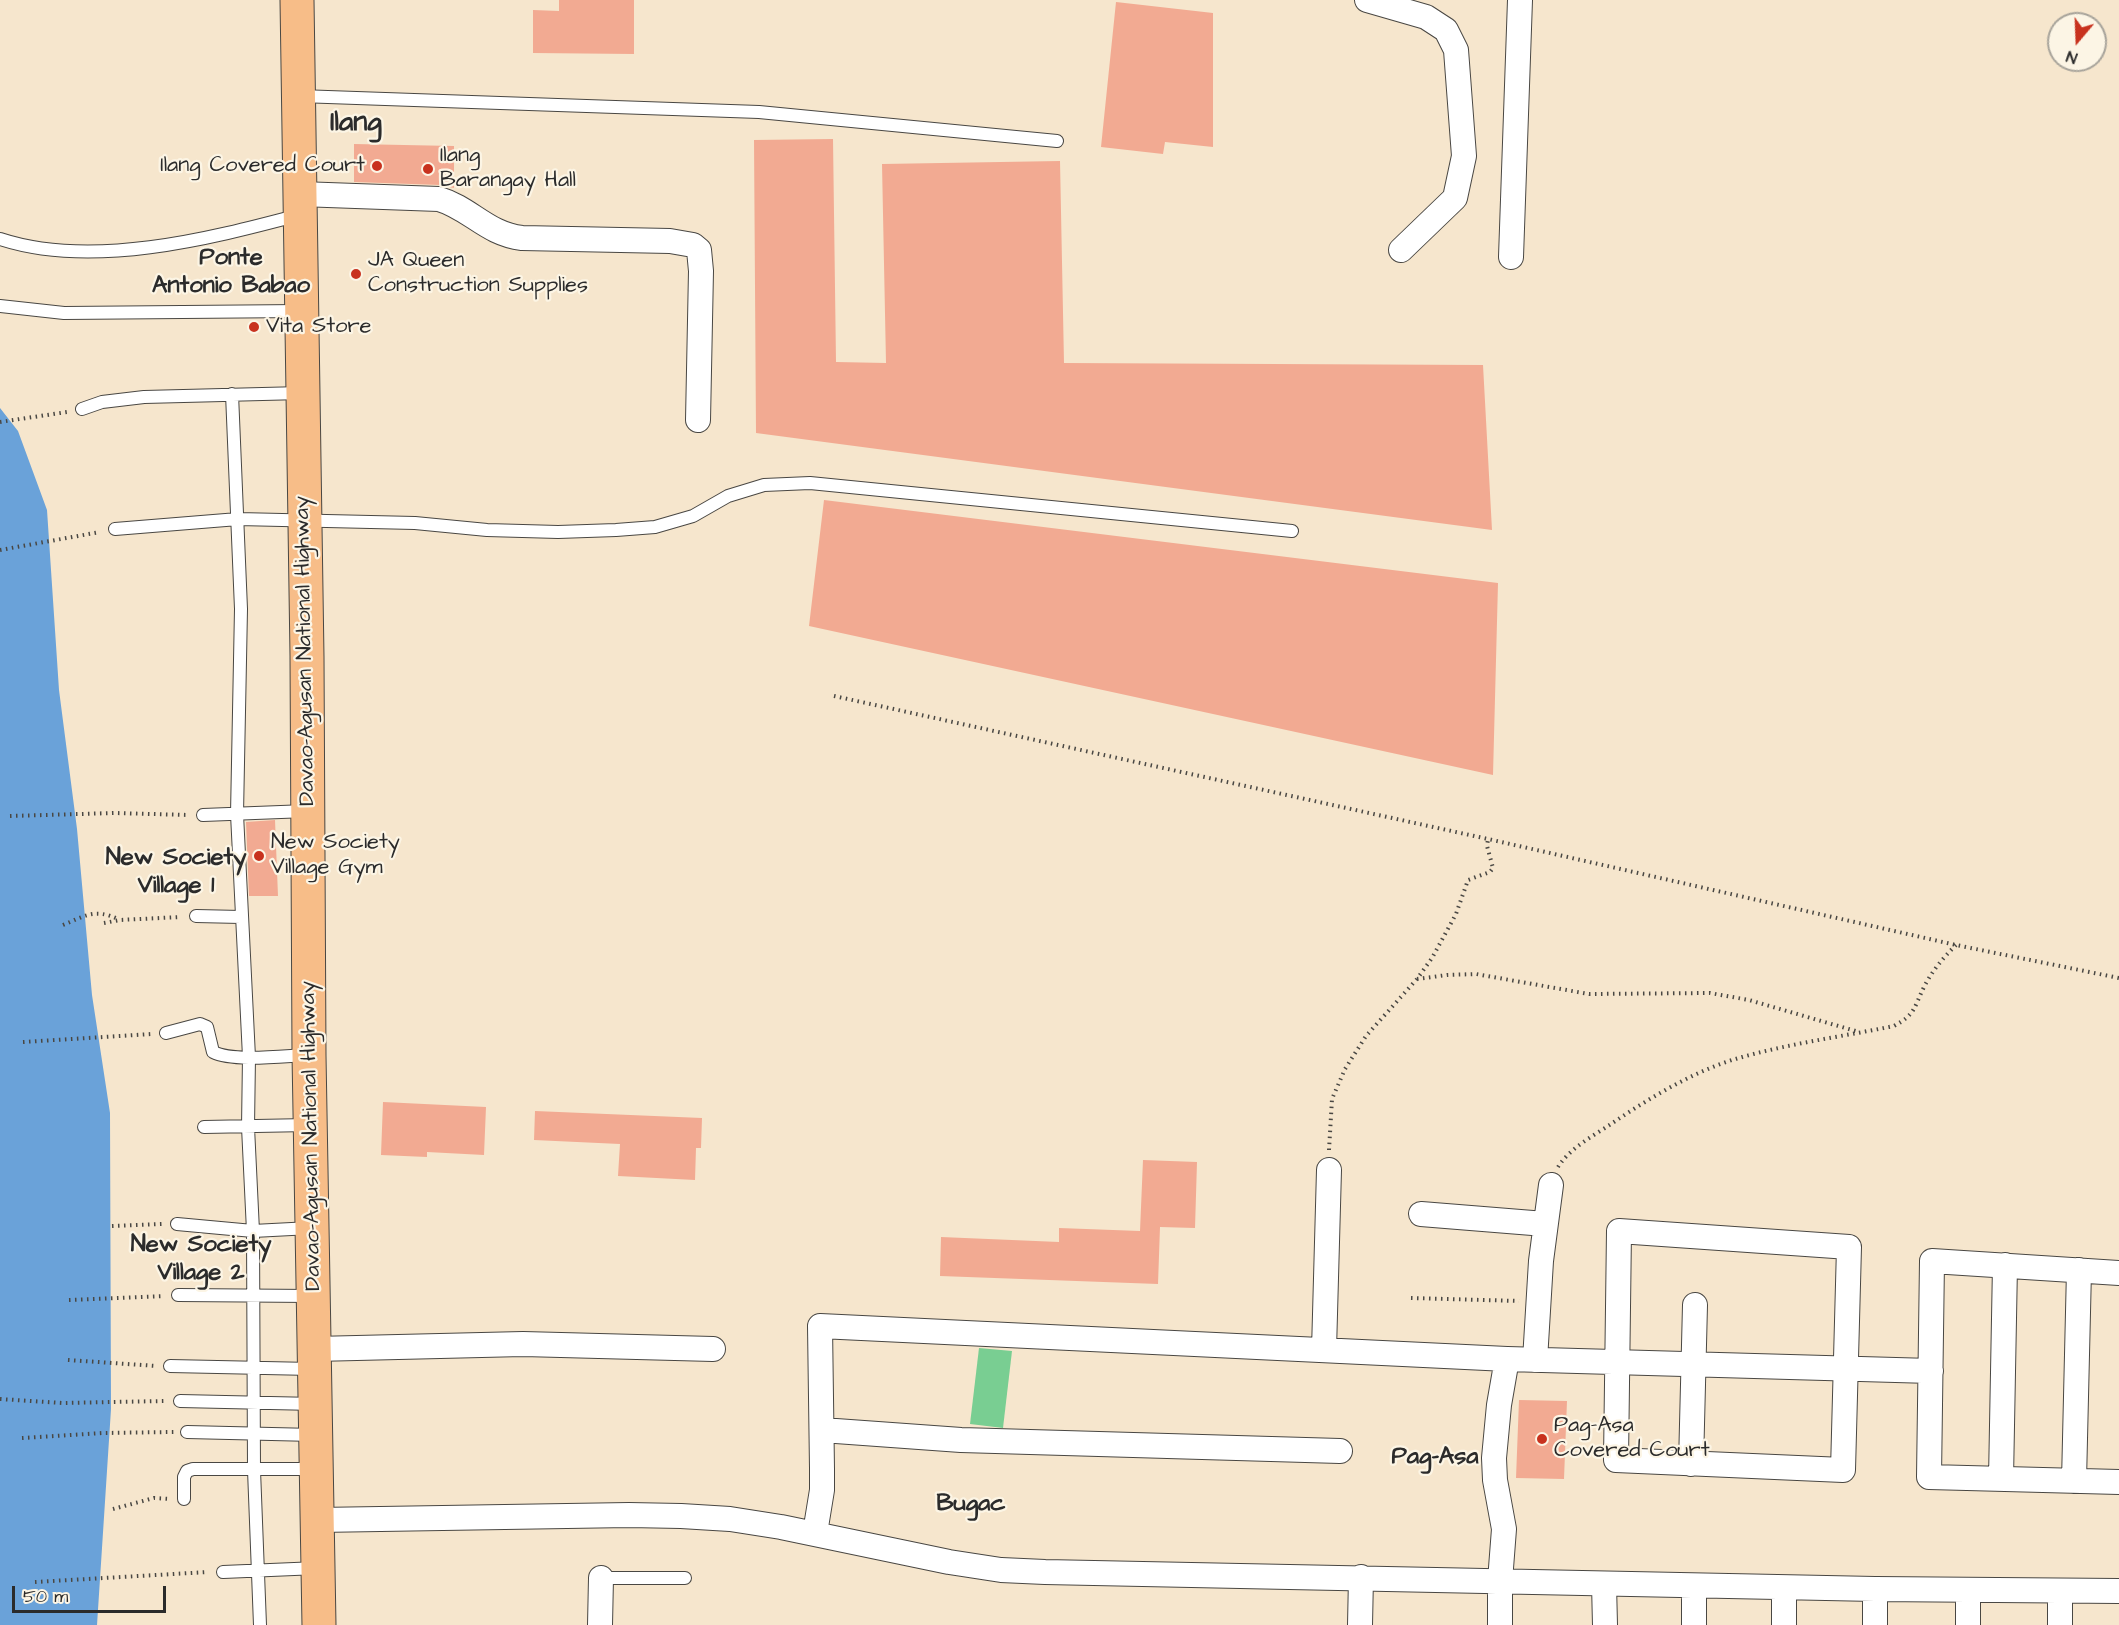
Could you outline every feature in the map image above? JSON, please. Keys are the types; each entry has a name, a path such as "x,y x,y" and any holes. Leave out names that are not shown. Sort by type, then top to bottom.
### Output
{"highway":[{"name":"Davao-Agusan National Highway","path":"297,0 305,521 309,1055 319,1625"}],"street":[{"path":"1366,0 1426,17 1446,30 1456,50 1464,156 1455,198 1401,250"},
{"path":"1511,257 1520,0"},
{"path":"300,204 439,199 453,203 492,229 515,237 670,242 693,245 699,250 701,271 698,420"},
{"path":"1323,1350 1329,1170"},
{"path":"1535,1360 1545,1224 1551,1185"},
{"path":"1421,1214 1545,1224"},
{"path":"1619,1231 1849,1247 1844,1470 1616,1460 1617,1363 1619,1231"},
{"path":"2119,1273 1932,1260 1929,1478 2119,1482"},
{"path":"2001,1479 2005,1265"},
{"path":"2074,1481 2079,1270"},
{"path":"1691,1464 1695,1305"},
{"path":"815,1533 822,1490 820,1326 1507,1359 1930,1371"},
{"path":"315,1359 522,1344 712,1348"},
{"path":"1500,1625 1500,1581 1504,1529 1495,1480 1494,1458 1499,1405 1507,1359"},
{"path":"822,1430 961,1440 1340,1451"},
{"path":"318,1520 628,1515 730,1519 815,1533 949,1562 1001,1570 1784,1588 2119,1591"},
{"path":"1360,1625 1361,1577"},
{"path":"600,1625 601,1578"},
{"path":"1604,1584 1605,1625"},
{"path":"1694,1586 1694,1625"},
{"path":"1784,1588 1785,1625"},
{"path":"1875,1589 1875,1625"},
{"path":"1968,1591 1968,1625"},
{"path":"2060,1592 2061,1625"}],"lane":[{"path":"298,96 759,112 1057,141"},
{"path":"0,239 46,249 99,251 175,244 231,234 300,204"},
{"path":"0,306 64,313 302,311"},
{"path":"82,409 102,402 144,397 303,393"},
{"path":"232,394 242,609 237,814 249,1057 248,1127 253,1231 254,1470 260,1625"},
{"path":"115,529 238,519 415,523 558,532 616,530 655,527 693,516 728,496 764,484 810,483 1292,531"},
{"path":"203,815 307,810"},
{"path":"196,916 241,917"},
{"path":"166,1033 194,1025 204,1025 207,1027 213,1052 225,1056 309,1055"},
{"path":"204,1127 311,1125"},
{"path":"177,1224 253,1231 313,1228"},
{"path":"178,1295 315,1296"},
{"path":"170,1366 254,1369 315,1359"},
{"path":"180,1401 254,1403 316,1420"},
{"path":"187,1432 254,1433 316,1420"},
{"path":"184,1499 184,1477 187,1471 193,1469 317,1469"},
{"path":"223,1572 319,1568"},
{"path":"601,1578 685,1578"}],"path":[{"path":"0,423 82,409"},
{"path":"0,550 115,529"},
{"path":"834,696 1488,839 1956,945 2119,978"},
{"path":"10,816 114,813 203,815"},
{"path":"1329,1170 1332,1099 1345,1069 1366,1036 1417,979 1432,958 1456,914 1465,884 1474,877 1490,872 1493,868 1487,846 1488,839"},
{"path":"63,925 93,912 105,913 120,920"},
{"path":"104,923 196,916"},
{"path":"1551,1185 1554,1174 1568,1155 1639,1105 1689,1078 1730,1061 1779,1047 1894,1026 1906,1019 1914,1012 1923,988 1934,971 1956,945"},
{"path":"1417,979 1476,974 1588,994 1710,993 1749,1000 1860,1033"},
{"path":"23,1042 166,1033"},
{"path":"112,1226 177,1224"},
{"path":"69,1300 178,1295"},
{"path":"1411,1298 1538,1301"},
{"path":"68,1360 170,1366"},
{"path":"0,1399 62,1402 180,1401"},
{"path":"22,1438 103,1433 187,1432"},
{"path":"113,1509 154,1498 184,1499"},
{"path":"35,1582 223,1572"}],"green space":[{"path":"979,1348 1012,1351 1003,1428 970,1424"}],"water":[{"path":"0,408 18,431 47,510 59,690 77,829 92,995 110,1113 111,1409 97,1625 0,1625"}],"building":[{"path":"559,0 634,0 634,54 533,53 533,10 559,11"},
{"path":"1116,2 1213,13 1213,147 1165,142 1163,154 1101,147"},
{"path":"833,139 836,362 886,363 882,164 1060,161 1064,363 1483,365 1492,530 756,433 754,140"},
{"path":"354,144 454,146 454,188 440,185 354,182"},
{"path":"824,500 1498,583 1493,775 809,626"},
{"name":"New Society Village Gym","path":"275,820 278,896 249,896 246,822"},
{"path":"383,1102 486,1107 484,1155 427,1152 427,1157 381,1155"},
{"path":"535,1111 702,1118 701,1148 696,1148 695,1180 618,1176 620,1144 534,1140"},
{"path":"1143,1160 1197,1162 1195,1228 1160,1227 1158,1284 940,1276 941,1237 1059,1242 1059,1228 1140,1231"},
{"name":"Pag-Asa Covered Court","path":"1519,1400 1567,1401 1564,1479 1516,1478"}],"place":[{"name":"Ilang Covered Court","path":"377,166"},
{"name":"Ilang Barangay Hall","path":"428,169"},
{"name":"JA Queen Construction Supplies","path":"356,274"},
{"name":"Vita Store","path":"254,327"},
{"name":"New Society Village Gym","path":"259,856"},
{"name":"Pag-Asa Covered Court","path":"1542,1439"}],"district":[{"name":"Ilang","path":"356,124"},
{"name":"Ponte Antonio Babao","path":"231,273"},
{"name":"New Society Village 1","path":"176,873"},
{"name":"New Society Village 2","path":"201,1260"},
{"name":"Pag-Asa","path":"1435,1458"},
{"name":"Bugac","path":"971,1505"}]}
